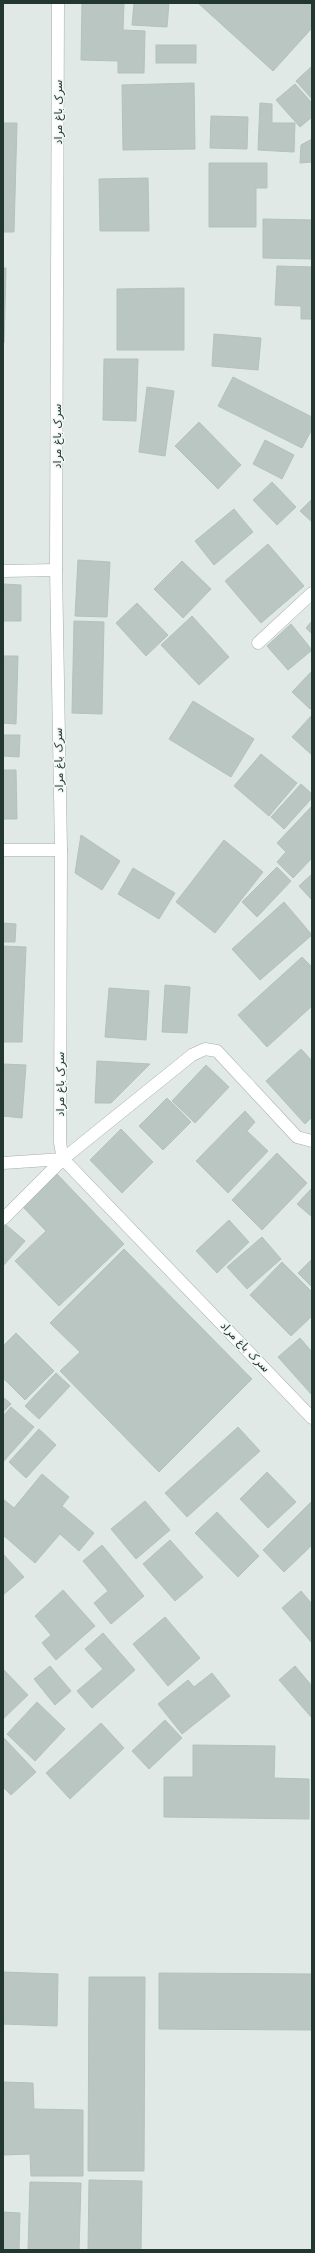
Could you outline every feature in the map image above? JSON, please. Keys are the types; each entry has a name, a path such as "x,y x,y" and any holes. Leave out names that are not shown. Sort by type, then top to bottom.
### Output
{"street":[{"name":"سرک باغ مراد","path":"58,3 56,570 61,850 60,1143 63,1159 312,1418"},
{"path":"3,571 56,570"},
{"path":"258,642 312,593"},
{"path":"3,850 61,850"},
{"path":"3,1218 63,1159 192,1056 205,1049 217,1051 297,1137 312,1141"},
{"path":"3,1163 63,1159"}],"building":[{"path":"82,3 124,3 123,30 145,31 144,73 118,73 118,61 81,60"},
{"path":"134,3 169,3 167,27 132,25"},
{"path":"198,3 312,3 312,28 273,71"},
{"path":"156,45 196,45 196,63 156,63"},
{"path":"312,66 312,99 296,81"},
{"path":"194,83 195,149 123,150 122,85"},
{"path":"295,84 312,103 312,117 300,127 276,100"},
{"path":"260,103 272,104 272,123 295,123 294,152 258,150"},
{"path":"211,116 248,117 247,149 210,148"},
{"path":"3,123 17,123 14,232 3,232"},
{"path":"312,139 312,162 300,163 301,145"},
{"path":"209,163 267,163 267,188 256,188 256,227 209,227"},
{"path":"148,178 149,231 100,231 99,179"},
{"path":"263,219 312,220 312,259 263,258"},
{"path":"277,266 312,267 312,319 301,319 301,306 275,305"},
{"path":"3,268 6,268 4,343 3,343"},
{"path":"184,288 184,350 117,350 117,289"},
{"path":"214,334 261,338 258,370 212,366"},
{"path":"104,359 138,359 136,421 103,420"},
{"path":"233,377 312,417 312,429 302,448 218,406"},
{"path":"147,387 174,391 165,456 139,452"},
{"path":"199,422 241,465 218,489 175,446"},
{"path":"265,440 294,455 282,479 253,464"},
{"path":"272,482 296,507 277,525 253,500"},
{"path":"312,499 312,522 300,511"},
{"path":"234,509 253,532 214,565 195,541"},
{"path":"268,544 304,586 261,623 225,581"},
{"path":"78,560 110,562 107,617 75,616"},
{"path":"182,561 211,589 183,618 154,589"},
{"path":"3,584 21,585 21,621 3,621"},
{"path":"137,603 168,635 146,656 116,623"},
{"path":"192,616 229,657 199,685 161,645"},
{"path":"74,621 104,622 102,714 72,713"},
{"path":"312,621 312,634 306,628"},
{"path":"291,624 312,650 288,670 267,646"},
{"path":"3,656 18,656 16,724 3,723"},
{"path":"312,671 312,707 310,709 292,692"},
{"path":"193,701 254,739 231,777 169,739"},
{"path":"312,715 312,755 292,737"},
{"path":"3,735 20,735 19,757 3,756"},
{"path":"261,754 297,783 269,816 234,786"},
{"path":"3,770 16,770 17,819 3,819"},
{"path":"301,784 312,794 312,798 284,829 271,817"},
{"path":"312,806 312,858 293,878 277,862 286,852 277,843"},
{"path":"81,835 120,861 102,890 75,873"},
{"path":"224,840 263,872 215,933 176,902"},
{"path":"277,867 291,881 257,917 242,902"},
{"path":"133,868 175,893 159,919 118,894"},
{"path":"312,874 312,900 299,886"},
{"path":"284,902 312,935 260,980 232,949"},
{"path":"3,923 16,924 15,942 3,942"},
{"path":"3,946 26,947 22,1042 3,1042"},
{"path":"302,957 312,967 312,1006 267,1047 238,1015"},
{"path":"165,985 190,987 187,1033 162,1032"},
{"path":"109,988 149,991 146,1040 105,1037"},
{"path":"301,1049 312,1061 312,1117 305,1124 266,1081"},
{"path":"97,1061 150,1064 111,1103 95,1103"},
{"path":"3,1064 26,1065 22,1118 3,1116"},
{"path":"206,1065 229,1087 195,1123 172,1101"},
{"path":"167,1098 191,1122 163,1150 139,1126"},
{"path":"245,1111 255,1122 247,1131 268,1151 228,1193 196,1161"},
{"path":"121,1129 153,1162 122,1193 90,1160"},
{"path":"277,1153 307,1183 262,1230 232,1200"},
{"path":"57,1174 124,1244 59,1306 15,1261 46,1231 23,1207"},
{"path":"312,1188 312,1217 297,1204"},
{"path":"229,1220 249,1242 217,1273 196,1251"},
{"path":"5,1224 25,1241 3,1266 3,1226"},
{"path":"262,1237 281,1259 247,1289 227,1267"},
{"path":"124,1249 252,1379 159,1472 60,1371 80,1352 50,1323"},
{"path":"312,1259 312,1287 298,1273"},
{"path":"282,1262 312,1292 312,1316 291,1336 250,1295"},
{"path":"16,1333 54,1371 25,1400 3,1378 3,1346"},
{"path":"300,1338 312,1352 312,1395 278,1357"},
{"path":"56,1373 70,1386 39,1419 25,1406"},
{"path":"3,1397 11,1404 3,1412"},
{"path":"11,1407 34,1427 3,1462 3,1416"},
{"path":"238,1427 260,1451 187,1517 165,1493"},
{"path":"39,1429 56,1445 26,1478 9,1462"},
{"path":"267,1472 296,1502 268,1528 240,1499"},
{"path":"42,1474 69,1497 62,1506 94,1533 79,1551 60,1534 35,1563 3,1535 3,1499 14,1508"},
{"path":"145,1501 170,1530 136,1559 111,1529"},
{"path":"312,1501 312,1545 284,1572 263,1550"},
{"path":"217,1512 259,1556 238,1577 195,1533"},
{"path":"170,1540 203,1577 175,1601 143,1564"},
{"path":"102,1545 144,1596 111,1624 94,1603 108,1591 83,1561"},
{"path":"3,1554 24,1577 3,1595"},
{"path":"63,1590 95,1626 56,1660 42,1643 51,1635 35,1616"},
{"path":"301,1591 312,1604 312,1643 282,1608"},
{"path":"165,1617 200,1658 168,1686 133,1644"},
{"path":"103,1633 135,1670 92,1708 77,1691 103,1669 85,1649"},
{"path":"50,1666 71,1691 55,1705 34,1679"},
{"path":"295,1666 312,1686 312,1718 279,1680"},
{"path":"3,1669 28,1695 3,1719"},
{"path":"212,1673 230,1696 182,1734 158,1704 188,1680 194,1687"},
{"path":"37,1702 65,1729 35,1761 7,1734"},
{"path":"165,1720 182,1738 149,1769 132,1751"},
{"path":"101,1723 124,1748 70,1799 46,1773"},
{"path":"3,1737 36,1772 11,1795 3,1787"},
{"path":"193,1745 275,1746 274,1778 309,1779 309,1819 164,1817 164,1777 193,1777"},
{"path":"3,1972 58,1974 57,2026 3,2024"},
{"path":"159,1973 312,1974 312,2030 159,2029"},
{"path":"89,1977 145,1977 144,2171 88,2171"},
{"path":"3,2082 33,2083 34,2109 83,2110 83,2176 31,2176 30,2154 3,2155"},
{"path":"89,2180 142,2181 141,2250 88,2250"},
{"path":"30,2182 81,2183 79,2250 28,2250"},
{"path":"3,2212 20,2213 19,2250 3,2250"}]}
